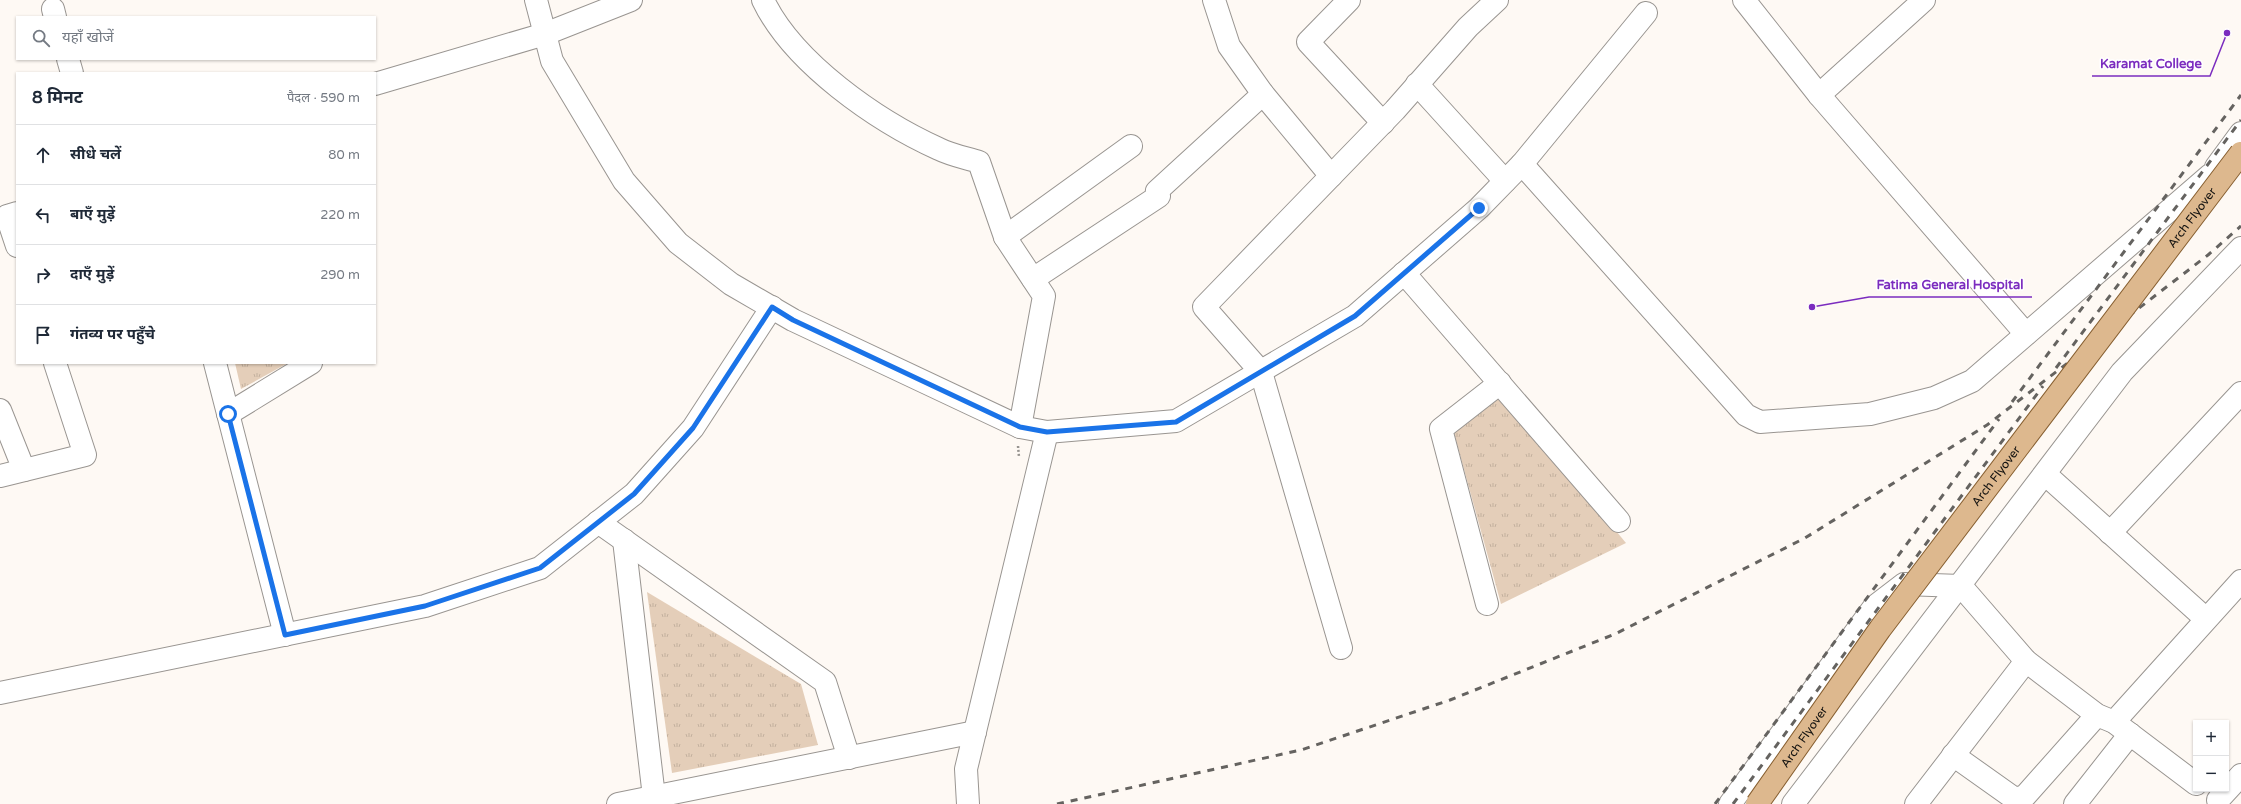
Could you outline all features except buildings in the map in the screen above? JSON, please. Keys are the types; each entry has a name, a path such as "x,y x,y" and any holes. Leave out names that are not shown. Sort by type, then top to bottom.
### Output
{"main road":[{"name":"Arch Flyover","path":"1756,804 1880,629 2241,154"}],"street":[{"path":"536,0 552,62 624,181 678,243 731,284 793,320 1020,427 1047,432 1176,422 1355,316 1479,208 1522,164 1646,12"},
{"path":"376,84 545,34 631,0"},
{"path":"763,0 771,17 814,66 871,113 940,150 979,162 1005,238 1044,296 1020,427"},
{"path":"1214,0 1230,46 1263,94 1331,176"},
{"path":"1349,0 1308,42 1383,123"},
{"path":"1341,648 1260,372 1204,307 1383,123 1468,27 1497,0"},
{"path":"1744,0 1819,95 2026,334"},
{"path":"1819,95 1924,0"},
{"path":"68,60 72,72"},
{"path":"1417,85 1505,181"},
{"path":"1033,279 1159,196 1157,191 1263,94"},
{"path":"2209,176 2241,133"},
{"path":"1005,238 1131,146"},
{"path":"1522,164 1746,416 1760,422 1870,414 1934,398 1972,381 2209,176 2241,154"},
{"path":"16,213 7,216 16,243"},
{"path":"1794,804 2122,372 2241,248"},
{"path":"1404,273 1619,521"},
{"path":"0,693 425,606 540,568 634,494 693,428 772,307"},
{"path":"0,476 85,455 55,364"},
{"path":"215,364 285,635"},
{"path":"228,414 309,364"},
{"path":"1487,604 1441,429 1500,383"},
{"path":"2110,533 2241,393"},
{"path":"0,410 24,470"},
{"path":"968,804 966,769 1047,432"},
{"path":"2045,474 2206,619"},
{"path":"598,522 825,682 850,758"},
{"path":"624,540 654,797"},
{"path":"1953,755 2015,799 2022,800 2113,723 2241,581"},
{"path":"1730,804 1874,607 1904,584 1961,586 2026,661 2193,782"},
{"path":"1916,804 2026,661"},
{"path":"2075,804 2113,723"},
{"path":"618,804 975,732"},
{"path":"2214,798 2241,775"}],"green space":[{"path":"235,364 286,364 241,389"},
{"path":"1502,393 1626,543 1501,604 1454,433"},
{"path":"647,592 801,684 818,745 672,773"}],"railway":[{"path":"2012,402 2241,95"},
{"path":"2056,368 2241,120"},
{"path":"1057,804 1301,750 1450,700 1615,634 1805,538 1987,425 2208,255 2241,226"},
{"path":"1733,804 2043,386"},
{"path":"1715,804 1999,419"}],"place":[{"name":"Karamat College","path":"2227,33"},
{"name":"Fatima General Hospital","path":"1812,307"}],"route":[{"path":"228,414 285,635 425,606 540,568 634,494 693,428 772,307 793,320 1020,427 1047,432 1176,422 1355,316 1479,208"}]}
